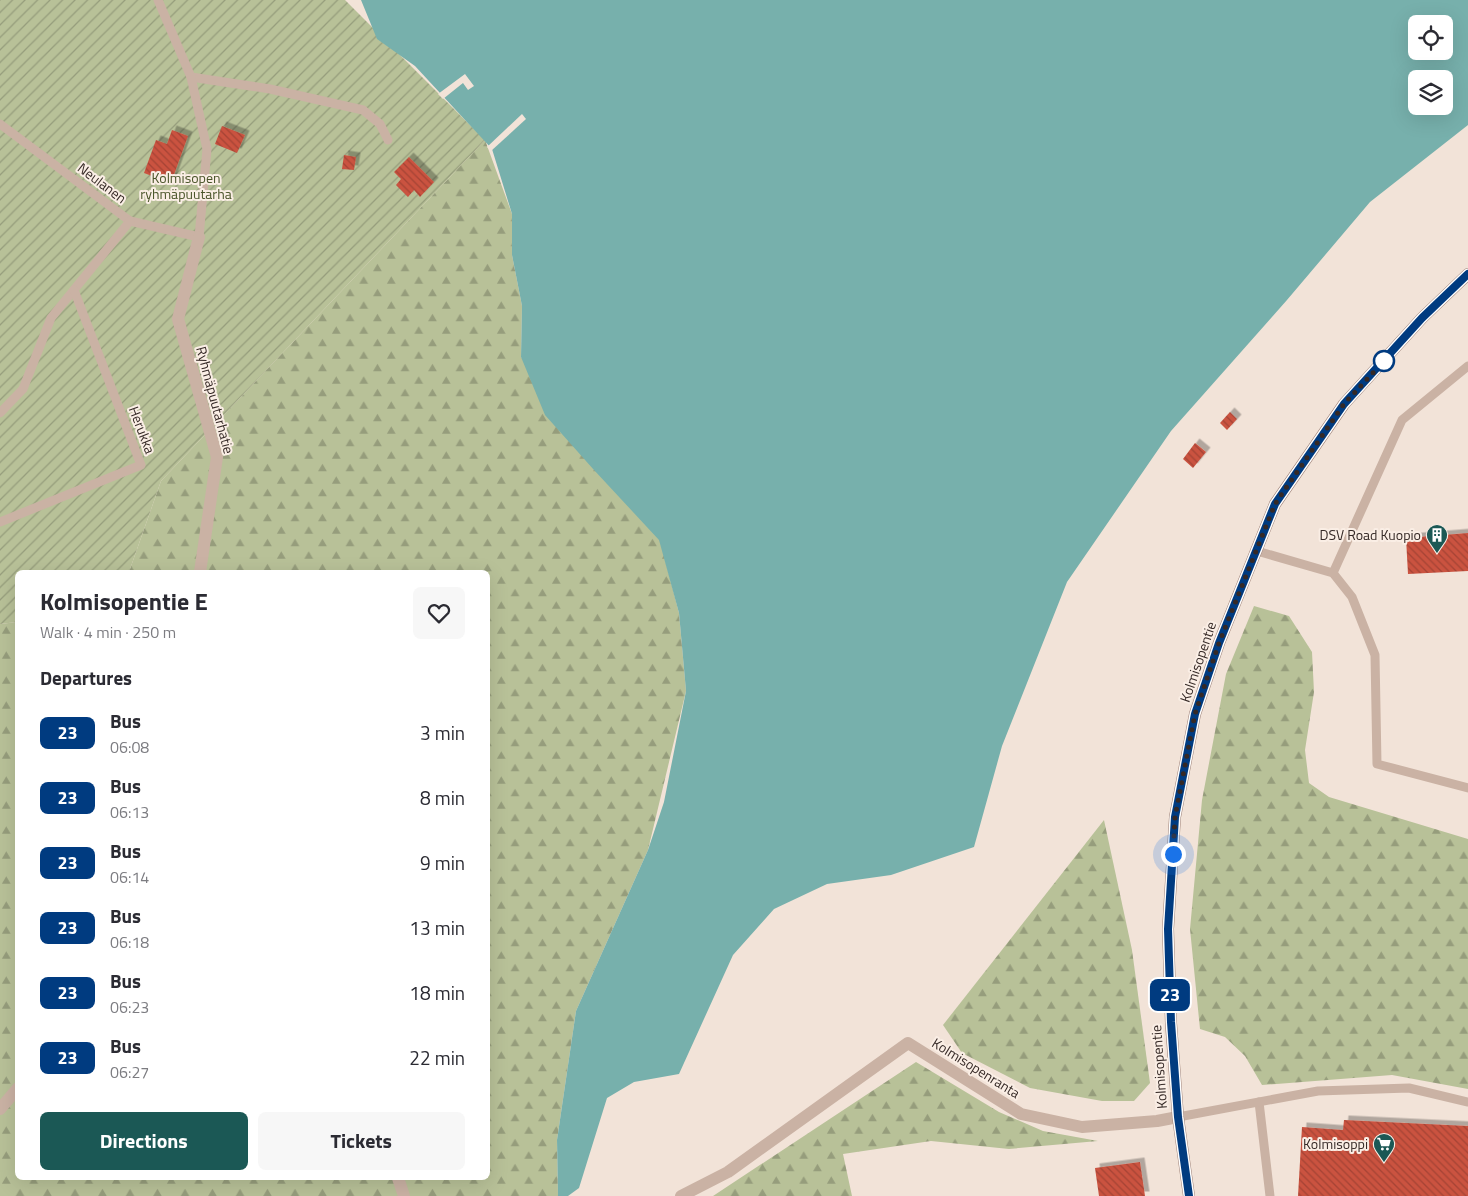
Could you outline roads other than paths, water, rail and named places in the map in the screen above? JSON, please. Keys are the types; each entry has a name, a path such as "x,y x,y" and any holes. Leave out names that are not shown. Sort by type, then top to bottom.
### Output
{"main road":[{"name":"Kolmisopentie","path":"1188,1196 1178,1117 1171,1022 1168,929 1175,817 1195,714 1219,643 1275,504 1344,404 1422,318 1467,278"}],"street":[{"name":"Ryhmäpuutarhatie","path":"199,237 178,319 218,457 200,570"},
{"name":"Kolmisopenranta","path":"681,1196 728,1172 908,1042 1021,1114 1082,1127 1157,1121 1178,1117"},
{"path":"0,1108 15,1091"},
{"path":"399,1180 404,1196"}],"lane":[{"path":"158,0 191,77 207,149 199,237"},
{"path":"191,77 270,89 363,110 380,124 388,140"},
{"name":"Neulanen","path":"0,124 130,221 199,237"},
{"path":"0,413 23,389 51,318 130,221"},
{"name":"Herukka","path":"0,522 141,466 74,290"},
{"path":"1333,574 1402,420 1468,366"},
{"path":"1256,551 1333,574 1352,597 1375,655 1377,764 1468,788"},
{"path":"1178,1117 1318,1091 1409,1088 1468,1102"},
{"path":"1259,1102 1270,1196"}],"water":[{"path":"361,0 1468,0 1468,125 1370,202 1287,300 1171,431 1067,582 1002,746 974,847 891,875 827,884 774,909 733,955 679,1074 634,1082 607,1098 579,1188 568,1196 558,1196 557,1140 576,1011 648,850 664,802 686,691 679,613 659,540 545,415 521,357 522,306 512,255 512,214 492,149 415,66 377,39"}],"place":[{"name":"DSV Road Kuopio","path":"1437,554"},
{"name":"Kolmisoppi","path":"1384,1163"}],"park label":[{"name":"Kolmisopen ryhmäpuutarha","path":"186,186"}]}
